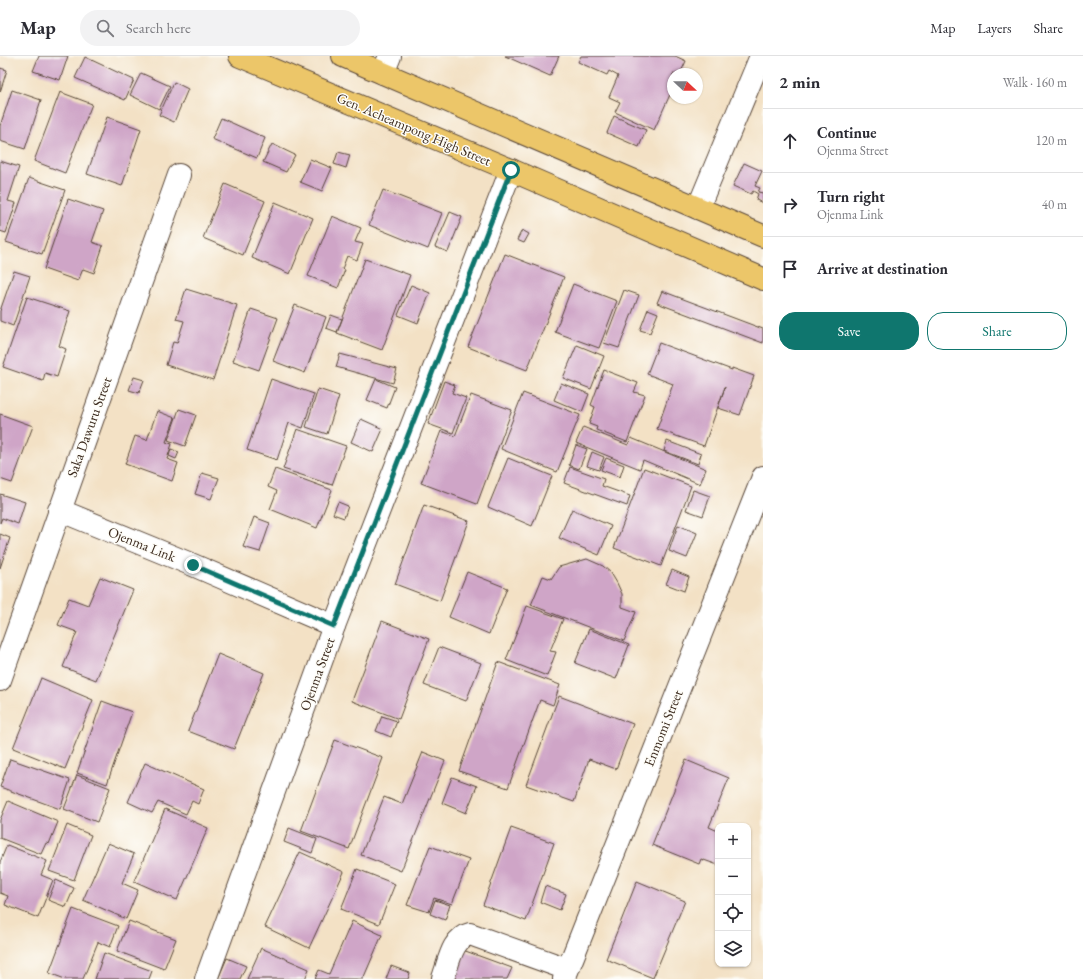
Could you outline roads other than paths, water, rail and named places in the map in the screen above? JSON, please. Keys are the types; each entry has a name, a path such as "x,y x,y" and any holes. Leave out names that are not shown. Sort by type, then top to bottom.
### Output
{"main road":[{"name":"Gen. Acheampong High Street","path":"240,56 511,170 763,279"},
{"path":"343,56 387,64 698,208 763,236"}],"street":[{"path":"698,208 761,56"},
{"name":"Ojenma Street","path":"206,979 334,626 511,170"},
{"name":"Saka Dawuru Street","path":"0,680 179,175"},
{"name":"Enmomi Street","path":"565,974 763,477"},
{"name":"Ojenma Link","path":"59,510 193,565 334,626"},
{"path":"443,978 456,942 463,936 470,934 565,974"}]}
